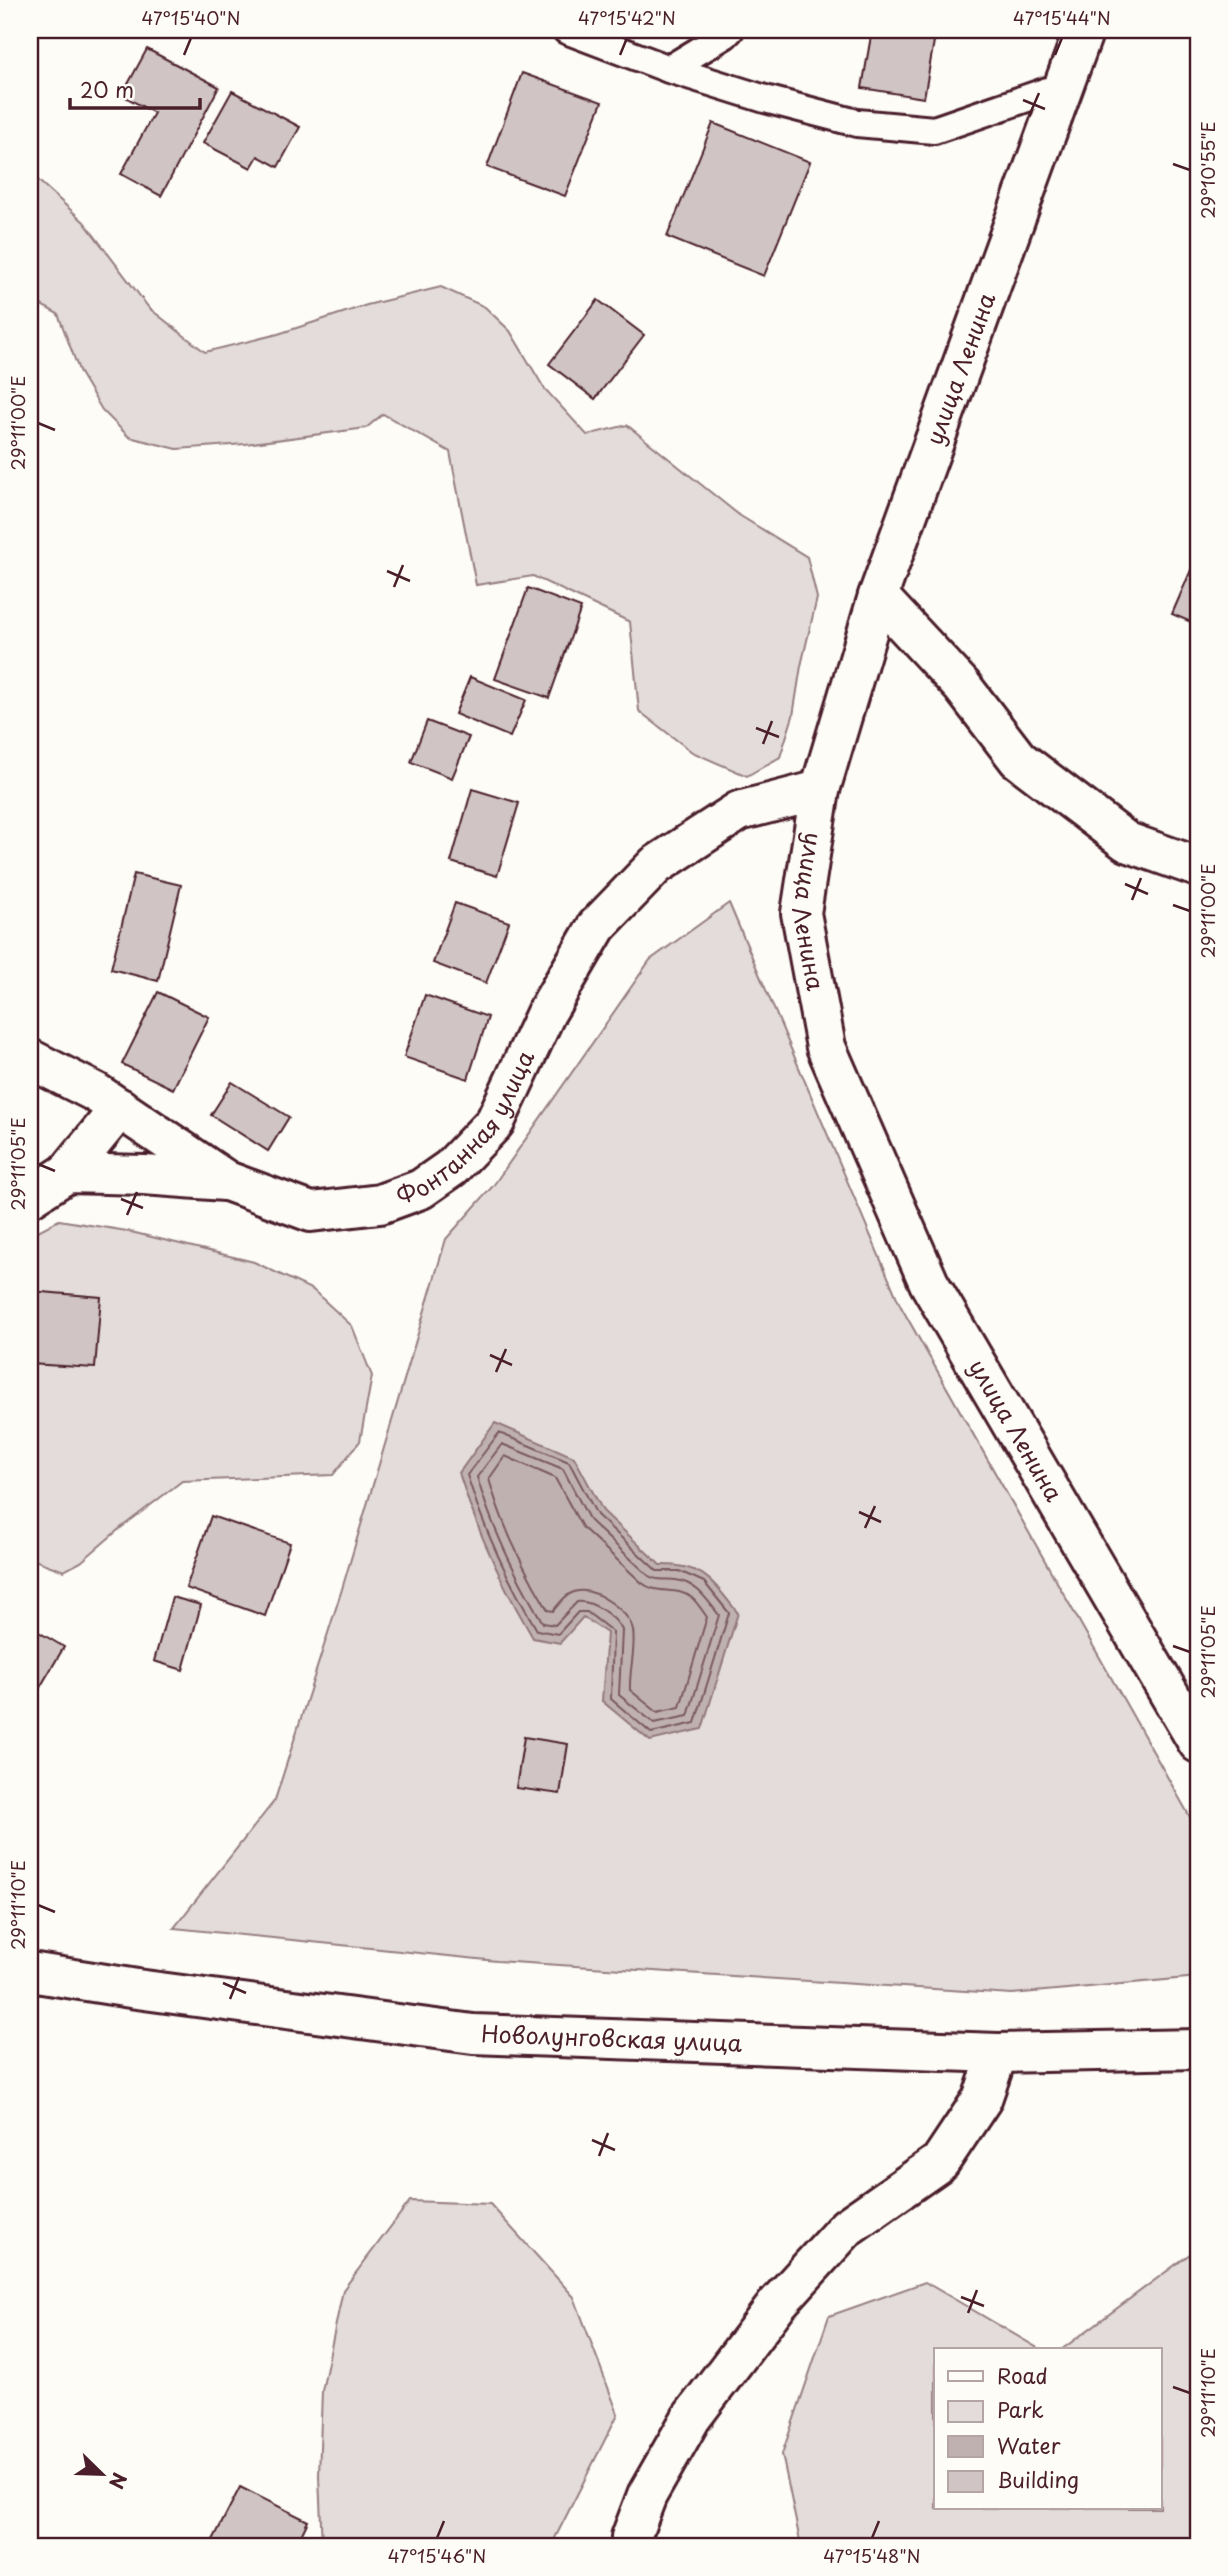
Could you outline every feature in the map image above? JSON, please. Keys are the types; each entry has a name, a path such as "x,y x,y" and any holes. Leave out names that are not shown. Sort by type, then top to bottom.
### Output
{"street":[{"name":"улица Ленина","path":"1084,30 878,596 820,790 801,912 826,1047 929,1283 1198,1743"},
{"path":"878,596 962,686 1018,759 1127,842 1198,867"},
{"name":"Фонтанная улица","path":"30,1059 94,1091 227,1181 311,1212 380,1204 421,1189 451,1168 495,1122 546,1013 597,926 656,865 739,811 820,790"},
{"path":"30,1197 67,1173 120,1108"},
{"path":"67,1173 227,1181"},
{"name":"Новолунговская улица","path":"30,1972 473,2034 998,2053 1198,2049"},
{"path":"631,2546 631,2537 647,2494 691,2418 778,2303 847,2227 940,2162 982,2099 998,2053"}],"lane":[{"path":"566,30 669,69 765,99 857,123 934,130 1065,85"},
{"path":"669,69 730,30"}],"green space":[{"path":"30,173 84,222 149,308 205,352 278,334 367,305 441,287 485,307 510,331 544,388 587,435 627,425 739,515 807,557 817,598 801,666 793,716 780,757 747,776 692,752 639,711 630,622 533,576 476,585 450,452 383,414 366,428 245,444 177,449 129,437 102,410 80,373 58,314 30,299"},
{"path":"729,903 900,1305 1198,1831 1198,1977 1012,1994 497,1961 174,1928 275,1800 342,1589 446,1239 493,1186 650,960"},
{"path":"59,1220 127,1231 254,1262 313,1290 352,1326 372,1376 360,1441 333,1475 182,1481 81,1562 64,1571 34,1560 30,1556 30,1235"},
{"path":"410,2201 490,2204 574,2297 618,2414 551,2546 322,2546 319,2476 322,2391 343,2290"},
{"path":"1198,2248 1198,2546 801,2546 782,2454 829,2316 925,2282 1038,2348 934,2348 934,2510 1162,2510 1162,2348 1064,2348"}],"water":[{"path":"495,1423 574,1457 603,1511 660,1565 687,1568 706,1577 738,1613 702,1729 650,1741 602,1701 607,1633 583,1617 560,1643 533,1638 491,1557 459,1473"}],"building":[{"path":"872,30 936,30 924,98 862,88"},
{"path":"147,49 219,87 161,196 121,174 154,113 122,95"},
{"path":"522,73 602,102 565,196 487,167"},
{"path":"232,91 300,127 278,167 258,156 251,168 203,143"},
{"path":"713,123 810,162 764,276 667,237"},
{"path":"598,300 644,335 595,399 549,364"},
{"path":"1198,557 1198,625 1172,614"},
{"path":"528,588 581,608 549,698 495,679"},
{"path":"470,677 526,700 510,737 455,714"},
{"path":"427,721 469,737 452,778 411,762"},
{"path":"472,789 519,803 497,876 451,862"},
{"path":"134,874 181,885 158,981 111,969"},
{"path":"455,903 509,922 486,983 433,963"},
{"path":"158,992 209,1017 173,1089 122,1064"},
{"path":"425,995 488,1017 468,1079 404,1057"},
{"path":"232,1082 289,1117 268,1151 211,1115"},
{"path":"30,1291 101,1297 95,1368 30,1364"},
{"path":"211,1516 290,1543 265,1616 186,1588"},
{"path":"172,1597 201,1605 183,1670 154,1661"},
{"path":"30,1627 64,1647 33,1699 30,1697"},
{"path":"524,1737 568,1744 560,1794 516,1788"},
{"path":"30,2234 37,2235 30,2263"},
{"path":"240,2487 308,2521 296,2546 210,2546"}]}
